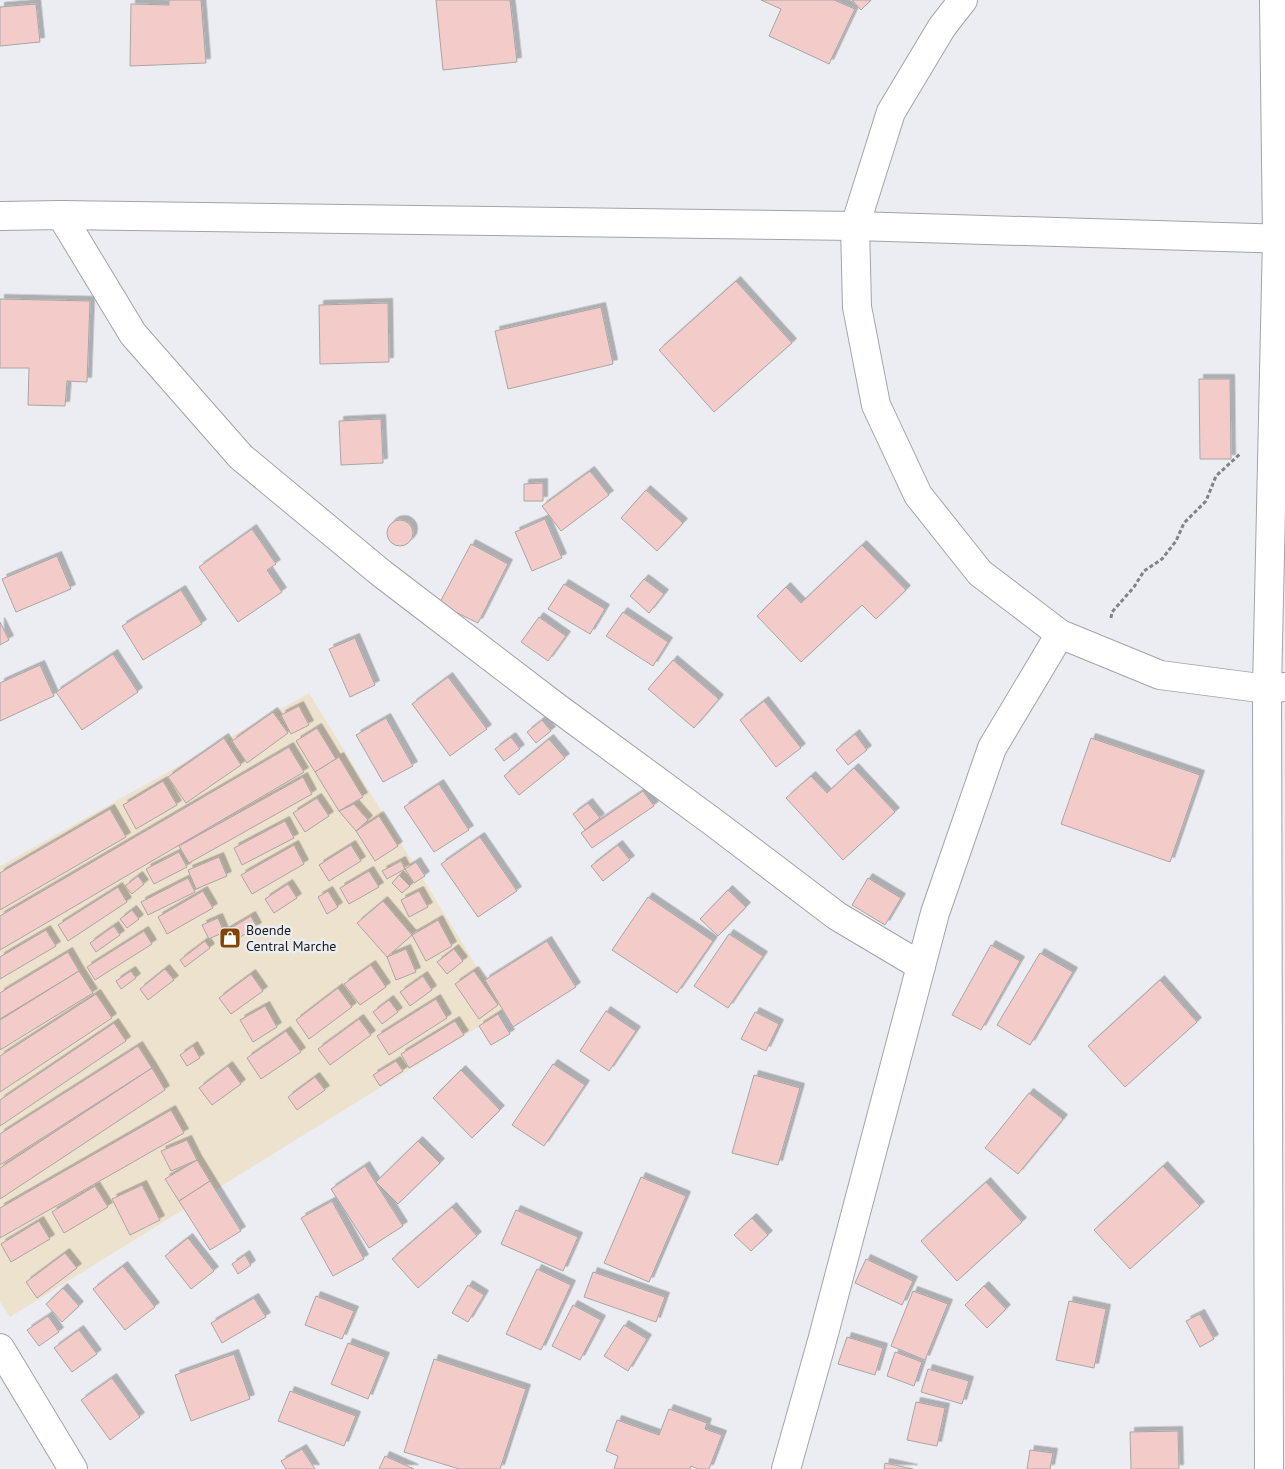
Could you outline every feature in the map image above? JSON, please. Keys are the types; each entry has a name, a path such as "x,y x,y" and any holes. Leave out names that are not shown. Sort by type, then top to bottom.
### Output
{"street":[{"path":"963,0 942,27 891,112 855,226 857,307 876,405 918,495 980,573 1060,634 1160,676 1276,688"},
{"path":"1269,1469 1276,688 1272,443 1281,239 1274,0"},
{"path":"61,215 133,334 241,457 381,573 555,706 838,916 921,966"},
{"path":"0,216 61,215 855,226 1281,239"},
{"path":"786,1469 935,912 992,748 1060,634"},
{"path":"0,1348 73,1469"}],"path":[{"path":"1111,618 1112,612 1119,606 1144,571 1162,558 1176,541 1184,523 1206,501 1216,476 1240,453 1272,443"}],"shaded area":[{"name":"Boende Central Marche","path":"309,693 504,1011 10,1317 0,1302 0,866"}],"building":[{"path":"169,0 201,0 206,63 130,66 131,4 169,5"},
{"path":"436,0 510,0 517,62 443,70"},
{"path":"761,0 834,0 855,9 829,64 769,36 781,9"},
{"path":"852,0 871,0 861,10"},
{"path":"36,4 40,42 0,46 0,7"},
{"path":"736,281 792,343 714,412 659,350"},
{"path":"0,299 90,301 87,382 67,381 65,406 28,405 29,368 0,368"},
{"path":"388,303 389,362 320,364 319,305"},
{"path":"601,307 613,364 508,389 495,331"},
{"path":"1199,379 1230,379 1231,459 1200,459"},
{"path":"381,419 383,463 341,465 339,421"},
{"path":"590,471 609,495 561,531 542,506"},
{"path":"543,483 543,501 524,501 524,484"},
{"path":"646,490 683,523 657,551 621,518"},
{"path":"545,519 562,558 532,571 515,532"},
{"path":"400,520 409,524 413,533 409,542 400,546 391,542 387,533 391,524"},
{"path":"252,529 276,564 267,570 282,592 238,622 199,567"},
{"path":"471,544 508,564 478,623 439,604"},
{"path":"862,545 906,590 876,619 862,605 801,662 757,616 786,587 801,603"},
{"path":"57,556 71,589 16,612 2,579"},
{"path":"644,579 664,594 649,613 630,596"},
{"path":"564,584 605,609 590,634 548,609"},
{"path":"181,590 202,624 143,660 122,626"},
{"path":"623,612 668,642 653,666 606,636"},
{"path":"539,617 566,636 548,661 521,642"},
{"path":"0,622 9,640 0,645"},
{"path":"355,638 375,685 350,697 329,649"},
{"path":"113,654 138,692 82,730 56,692"},
{"path":"673,660 719,699 694,728 648,689"},
{"path":"40,665 54,696 0,721 0,683"},
{"path":"448,677 487,729 450,756 412,704"},
{"path":"764,701 801,748 776,767 740,720"},
{"path":"299,706 309,725 291,734 281,715"},
{"path":"273,712 288,733 247,763 232,741"},
{"path":"386,718 413,766 383,782 356,735"},
{"path":"542,720 551,731 536,743 527,732"},
{"path":"317,728 336,759 315,772 296,741"},
{"path":"855,734 867,750 848,765 836,750"},
{"path":"511,737 520,749 504,761 495,749"},
{"path":"224,738 241,765 186,803 168,777"},
{"path":"1091,738 1200,775 1170,862 1061,824"},
{"path":"549,739 565,758 519,795 504,776"},
{"path":"289,747 304,772 0,950 0,916"},
{"path":"339,757 363,797 339,811 315,772"},
{"path":"854,768 895,812 843,860 786,798 811,776 827,793"},
{"path":"303,777 312,794 189,863 179,846"},
{"path":"163,781 177,805 136,829 123,805"},
{"path":"439,784 469,830 434,852 404,807"},
{"path":"643,791 654,806 592,848 581,833"},
{"path":"317,798 329,816 305,832 293,813"},
{"path":"588,803 600,818 585,830 573,814"},
{"path":"354,804 368,820 356,831 339,811"},
{"path":"110,809 126,837 0,910 0,873"},
{"path":"379,816 398,846 375,861 356,831"},
{"path":"285,821 294,838 242,865 234,848"},
{"path":"480,837 517,891 478,917 441,864"},
{"path":"294,845 304,864 252,894 241,875"},
{"path":"351,845 361,861 329,881 319,865"},
{"path":"618,845 630,860 603,881 591,866"},
{"path":"179,852 187,867 154,884 146,869"},
{"path":"219,857 227,876 196,889 188,870"},
{"path":"401,861 405,869 387,879 382,871"},
{"path":"416,862 425,876 414,883 405,869"},
{"path":"369,871 379,887 349,904 340,888"},
{"path":"399,875 410,886 402,893 392,883"},
{"path":"138,876 144,884 132,894 125,886"},
{"path":"188,878 195,892 148,915 141,902"},
{"path":"868,878 901,898 885,925 852,905"},
{"path":"288,884 297,898 274,913 265,899"},
{"path":"118,887 127,902 68,941 58,925"},
{"path":"728,890 746,907 718,936 700,919"},
{"path":"203,891 213,908 167,934 158,917"},
{"path":"328,891 338,907 327,914 318,897"},
{"path":"419,891 428,907 409,917 401,900"},
{"path":"648,897 713,941 677,993 612,950"},
{"path":"383,901 412,935 387,957 357,923"},
{"path":"132,910 139,919 127,928 120,919"},
{"path":"251,916 257,927 230,943 224,932"},
{"path":"218,918 224,932 209,939 202,925"},
{"path":"438,920 452,946 426,961 412,935"},
{"path":"114,926 120,935 96,952 90,943"},
{"path":"46,930 56,946 0,979 0,957"},
{"path":"144,931 152,944 95,980 87,967"},
{"path":"729,934 763,956 728,1008 694,986"},
{"path":"205,941 210,948 185,967 180,960"},
{"path":"547,941 576,987 513,1027 485,980"},
{"path":"991,945 1020,961 981,1030 952,1015"},
{"path":"406,949 416,972 396,980 387,957"},
{"path":"454,949 463,961 447,974 437,962"},
{"path":"68,952 79,971 0,1019 0,993"},
{"path":"1040,953 1073,972 1030,1045 997,1025"},
{"path":"371,965 386,987 360,1005 344,984"},
{"path":"165,969 174,980 148,1000 140,989"},
{"path":"79,971 93,993 0,1050 0,1020"},
{"path":"131,971 136,978 121,989 116,981"},
{"path":"474,971 498,1005 479,1019 455,984"},
{"path":"251,974 263,991 231,1014 219,998"},
{"path":"423,976 432,990 410,1006 400,992"},
{"path":"1160,980 1197,1022 1125,1087 1088,1046"},
{"path":"338,988 352,1007 309,1039 296,1020"},
{"path":"96,994 112,1018 0,1092 0,1056"},
{"path":"436,999 447,1018 389,1055 377,1036"},
{"path":"389,1000 398,1012 382,1024 373,1012"},
{"path":"265,1006 277,1027 253,1042 240,1020"},
{"path":"606,1011 636,1031 609,1071 580,1051"},
{"path":"755,1012 779,1024 766,1051 741,1039"},
{"path":"498,1014 510,1034 491,1045 479,1026"},
{"path":"359,1019 371,1035 330,1065 318,1049"},
{"path":"455,1021 464,1035 409,1068 401,1054"},
{"path":"114,1023 126,1041 0,1126 0,1100"},
{"path":"286,1031 301,1052 261,1079 247,1058"},
{"path":"138,1046 152,1068 0,1165 0,1134"},
{"path":"193,1046 200,1058 187,1066 180,1055"},
{"path":"396,1061 403,1071 380,1086 373,1075"},
{"path":"553,1064 585,1085 544,1146 512,1125"},
{"path":"228,1066 241,1084 212,1105 199,1088"},
{"path":"152,1068 165,1090 0,1199 0,1168"},
{"path":"461,1070 500,1110 472,1138 433,1098"},
{"path":"754,1075 800,1088 778,1165 732,1153"},
{"path":"315,1077 325,1090 297,1110 288,1097"},
{"path":"1029,1093 1063,1119 1018,1174 985,1148"},
{"path":"171,1110 184,1133 0,1238 0,1208"},
{"path":"187,1140 197,1160 171,1171 161,1151"},
{"path":"418,1141 440,1163 398,1204 376,1182"},
{"path":"197,1160 210,1181 179,1201 165,1179"},
{"path":"365,1166 403,1226 369,1248 331,1189"},
{"path":"1163,1166 1200,1206 1130,1269 1094,1230"},
{"path":"641,1177 686,1196 649,1282 604,1263"},
{"path":"210,1181 241,1231 210,1250 179,1201"},
{"path":"986,1182 1022,1222 957,1281 921,1241"},
{"path":"142,1185 160,1220 130,1235 112,1199"},
{"path":"95,1186 108,1207 64,1233 52,1212"},
{"path":"332,1201 364,1259 333,1276 301,1218"},
{"path":"452,1207 477,1236 418,1288 392,1259"},
{"path":"516,1210 578,1237 563,1271 501,1244"},
{"path":"752,1218 768,1235 751,1251 734,1235"},
{"path":"39,1221 50,1239 11,1262 1,1244"},
{"path":"188,1238 214,1271 191,1289 165,1256"},
{"path":"65,1253 77,1268 37,1298 26,1282"},
{"path":"245,1255 251,1265 238,1274 232,1264"},
{"path":"866,1259 913,1281 902,1305 855,1283"},
{"path":"123,1266 155,1307 125,1330 93,1289"},
{"path":"537,1269 571,1285 541,1350 506,1334"},
{"path":"593,1272 665,1297 656,1322 584,1297"},
{"path":"468,1285 484,1295 468,1322 452,1313"},
{"path":"984,1286 1006,1309 987,1328 965,1305"},
{"path":"63,1288 79,1306 62,1322 46,1304"},
{"path":"913,1291 948,1304 925,1360 891,1346"},
{"path":"316,1296 354,1311 342,1339 305,1325"},
{"path":"254,1298 266,1317 222,1343 211,1323"},
{"path":"1069,1301 1106,1309 1094,1368 1056,1360"},
{"path":"573,1305 601,1320 580,1360 552,1346"},
{"path":"1200,1314 1214,1339 1200,1347 1186,1321"},
{"path":"48,1316 59,1332 39,1346 27,1330"},
{"path":"624,1325 647,1339 628,1371 604,1356"},
{"path":"79,1330 97,1354 72,1372 54,1348"},
{"path":"847,1337 883,1348 875,1375 838,1364"},
{"path":"348,1343 385,1357 368,1399 331,1384"},
{"path":"895,1352 922,1362 914,1386 887,1376"},
{"path":"234,1354 250,1399 191,1421 175,1375"},
{"path":"434,1359 526,1389 500,1469 459,1469 404,1452"},
{"path":"928,1369 969,1381 962,1404 921,1392"},
{"path":"112,1378 140,1417 110,1440 81,1400"},
{"path":"290,1391 356,1416 344,1446 278,1421"},
{"path":"916,1402 945,1408 937,1446 907,1440"},
{"path":"669,1409 707,1423 705,1429 722,1435 709,1469 698,1469 691,1466 690,1469 614,1469 618,1456 606,1451 617,1420 659,1435"},
{"path":"1178,1431 1179,1469 1131,1469 1130,1432"},
{"path":"302,1449 315,1469 286,1469 281,1461"},
{"path":"1030,1450 1053,1453 1050,1469 1027,1469"},
{"path":"385,1456 414,1469 379,1469"},
{"path":"885,1463 913,1469 884,1469"}],"place":[{"name":"Boende Central Marche","path":"230,938"}]}
